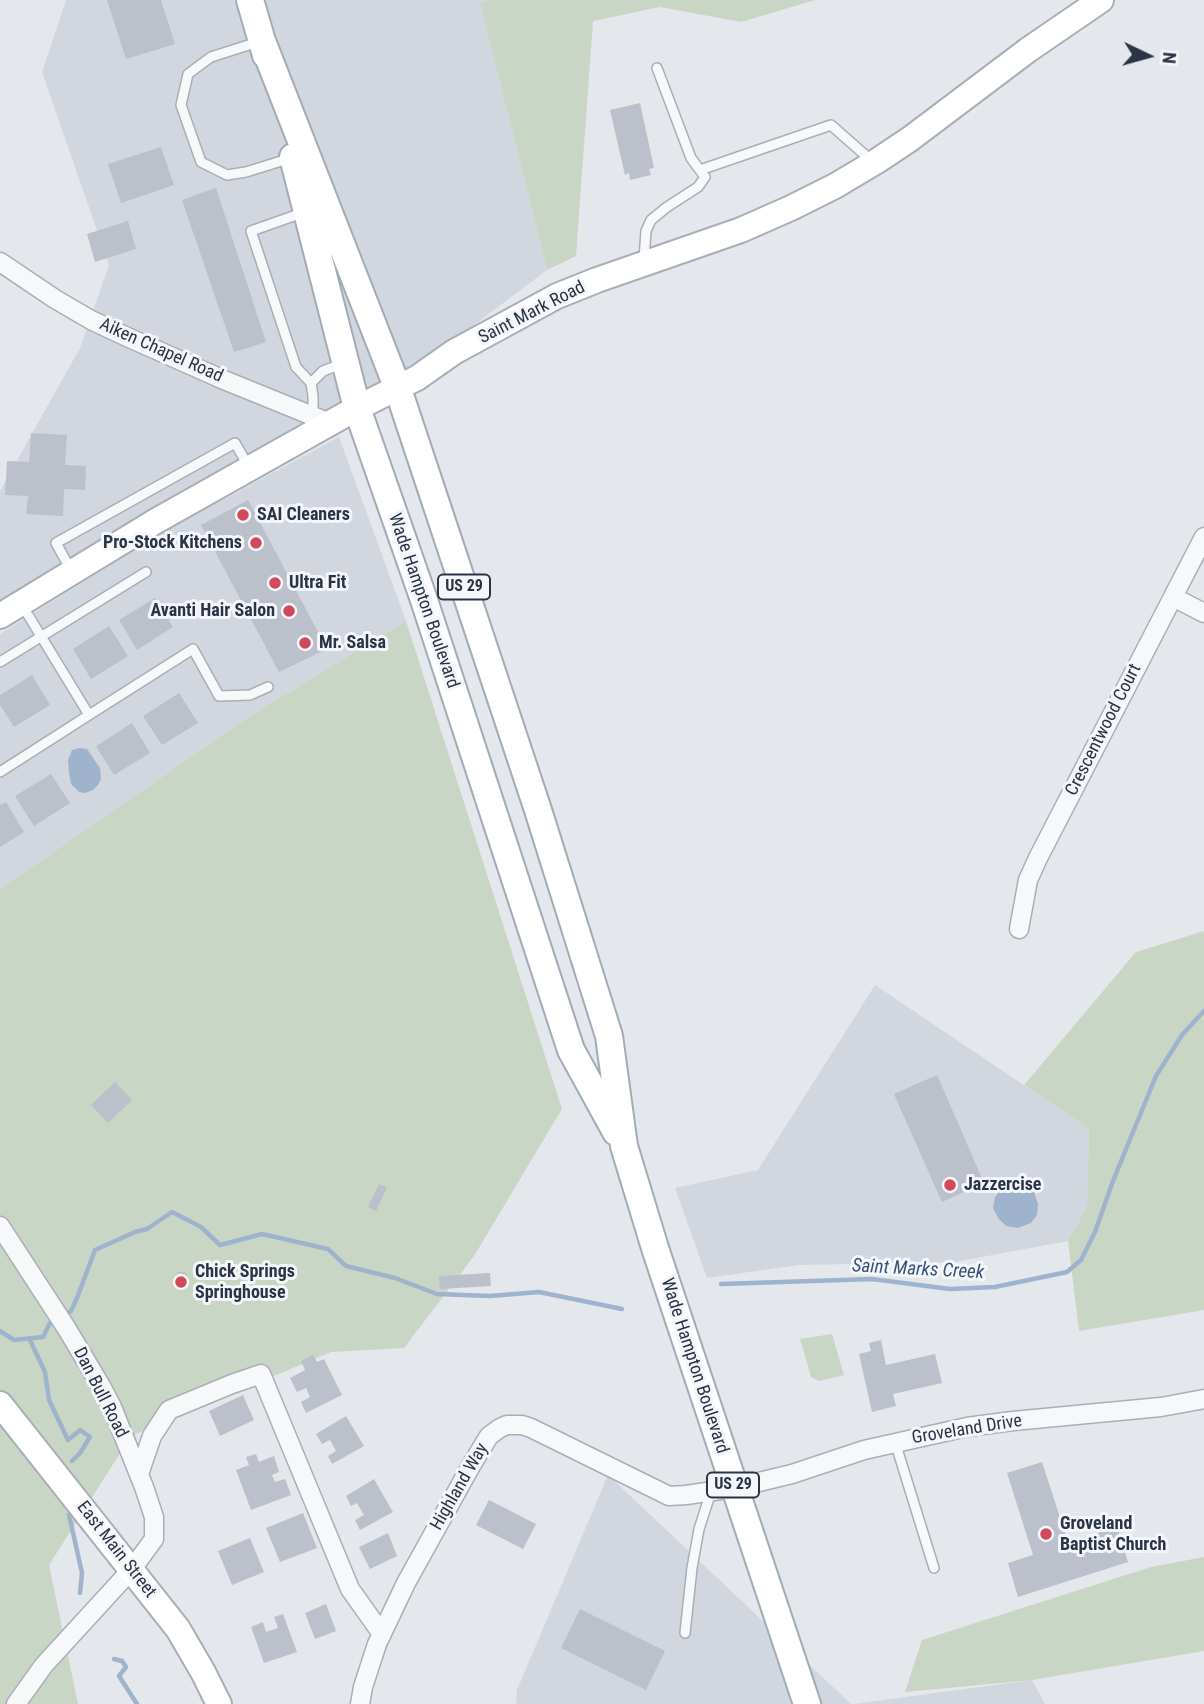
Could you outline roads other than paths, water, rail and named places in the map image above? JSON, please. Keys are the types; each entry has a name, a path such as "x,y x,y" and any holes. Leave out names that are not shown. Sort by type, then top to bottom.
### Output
{"main road":[{"name":"Wade Hampton Boulevard","path":"250,0 358,408 424,600 571,1051 624,1146"},
{"name":"Wade Hampton Boulevard","path":"262,41 398,388 538,810 609,1036 624,1146 722,1490 806,1704"},
{"path":"498,825 538,810"}],"street":[{"name":"Saint Mark Road","path":"10,610 156,521 250,468 322,420 358,408 417,378 454,352 557,296 741,230 835,186 910,139 1028,50 1101,0"},
{"name":"Aiken Chapel Road","path":"0,262 91,320 224,380 322,420"},
{"name":"Crescentwood Court","path":"1019,929 1028,880 1038,858 1204,537"},
{"path":"1173,597 1204,613"},
{"name":"Dan Bull Road","path":"0,1226 101,1386 112,1407 154,1517 154,1539 132,1569 44,1665 16,1704"},
{"path":"139,1474 152,1436 169,1410 261,1374 350,1589 382,1634"},
{"name":"Groveland Drive","path":"722,1490 792,1474 895,1442 967,1427 1161,1408 1204,1398"},
{"name":"East Main Street","path":"0,1404 178,1629 219,1704"},
{"name":"Highland Way","path":"360,1704 363,1687 382,1634 406,1583 472,1464 489,1436 500,1428 514,1424 531,1428 669,1496 722,1490"}],"lane":[{"path":"262,41 211,57 188,74 181,105 201,162 227,175 293,158"},
{"path":"644,265 646,231 651,220 698,187 705,177 691,158 657,68"},
{"path":"700,170 831,125 874,163"},
{"path":"307,212 251,232 296,367 311,383 322,420"},
{"path":"311,383 323,371 346,362"},
{"path":"0,662 146,572"},
{"path":"10,610 41,637 89,715"},
{"path":"0,772 193,649 219,696 250,695 268,687"},
{"path":"895,1442 934,1569"},
{"path":"685,1633 699,1529 722,1490"}],"water":[{"path":"87,749 100,768 101,779 98,785 85,793 79,792 71,784 69,773 68,760 72,750"},
{"path":"1015,1179 1026,1182 1033,1189 1038,1204 1037,1215 1031,1223 1018,1228 1006,1226 993,1208 995,1197"}],"waterway":[{"name":"Saint Marks Creek","path":"721,1284 872,1279 950,1289 995,1287 1067,1272 1081,1260 1095,1232 1156,1076 1182,1035 1204,1011"},
{"name":"Saint Marks Creek","path":"64,1315 71,1311 95,1250 147,1229 172,1212 201,1227 220,1245 262,1234 328,1249 346,1266 395,1278 437,1294 490,1296 539,1292 622,1309"},
{"name":"Saint Marks Creek","path":"0,1331 14,1340 43,1337 50,1323 56,1319"},
{"path":"29,1338 45,1372 49,1400 68,1440 80,1430 90,1437 72,1461"},
{"path":"69,1515 82,1573 80,1593"},
{"path":"114,1659 122,1661 126,1667 119,1676 137,1704"}],"place":[{"name":"SAI Cleaners","path":"243,515"},
{"name":"Pro-Stock Kitchens","path":"256,543"},
{"name":"Ultra Fit","path":"275,583"},
{"name":"Avanti Hair Salon","path":"289,611"},
{"name":"Mr. Salsa","path":"305,643"},
{"name":"Jazzercise","path":"950,1185"},
{"name":"Chick Springs Springhouse","path":"181,1282"},
{"name":"Groveland Baptist Church","path":"1046,1534"}]}
